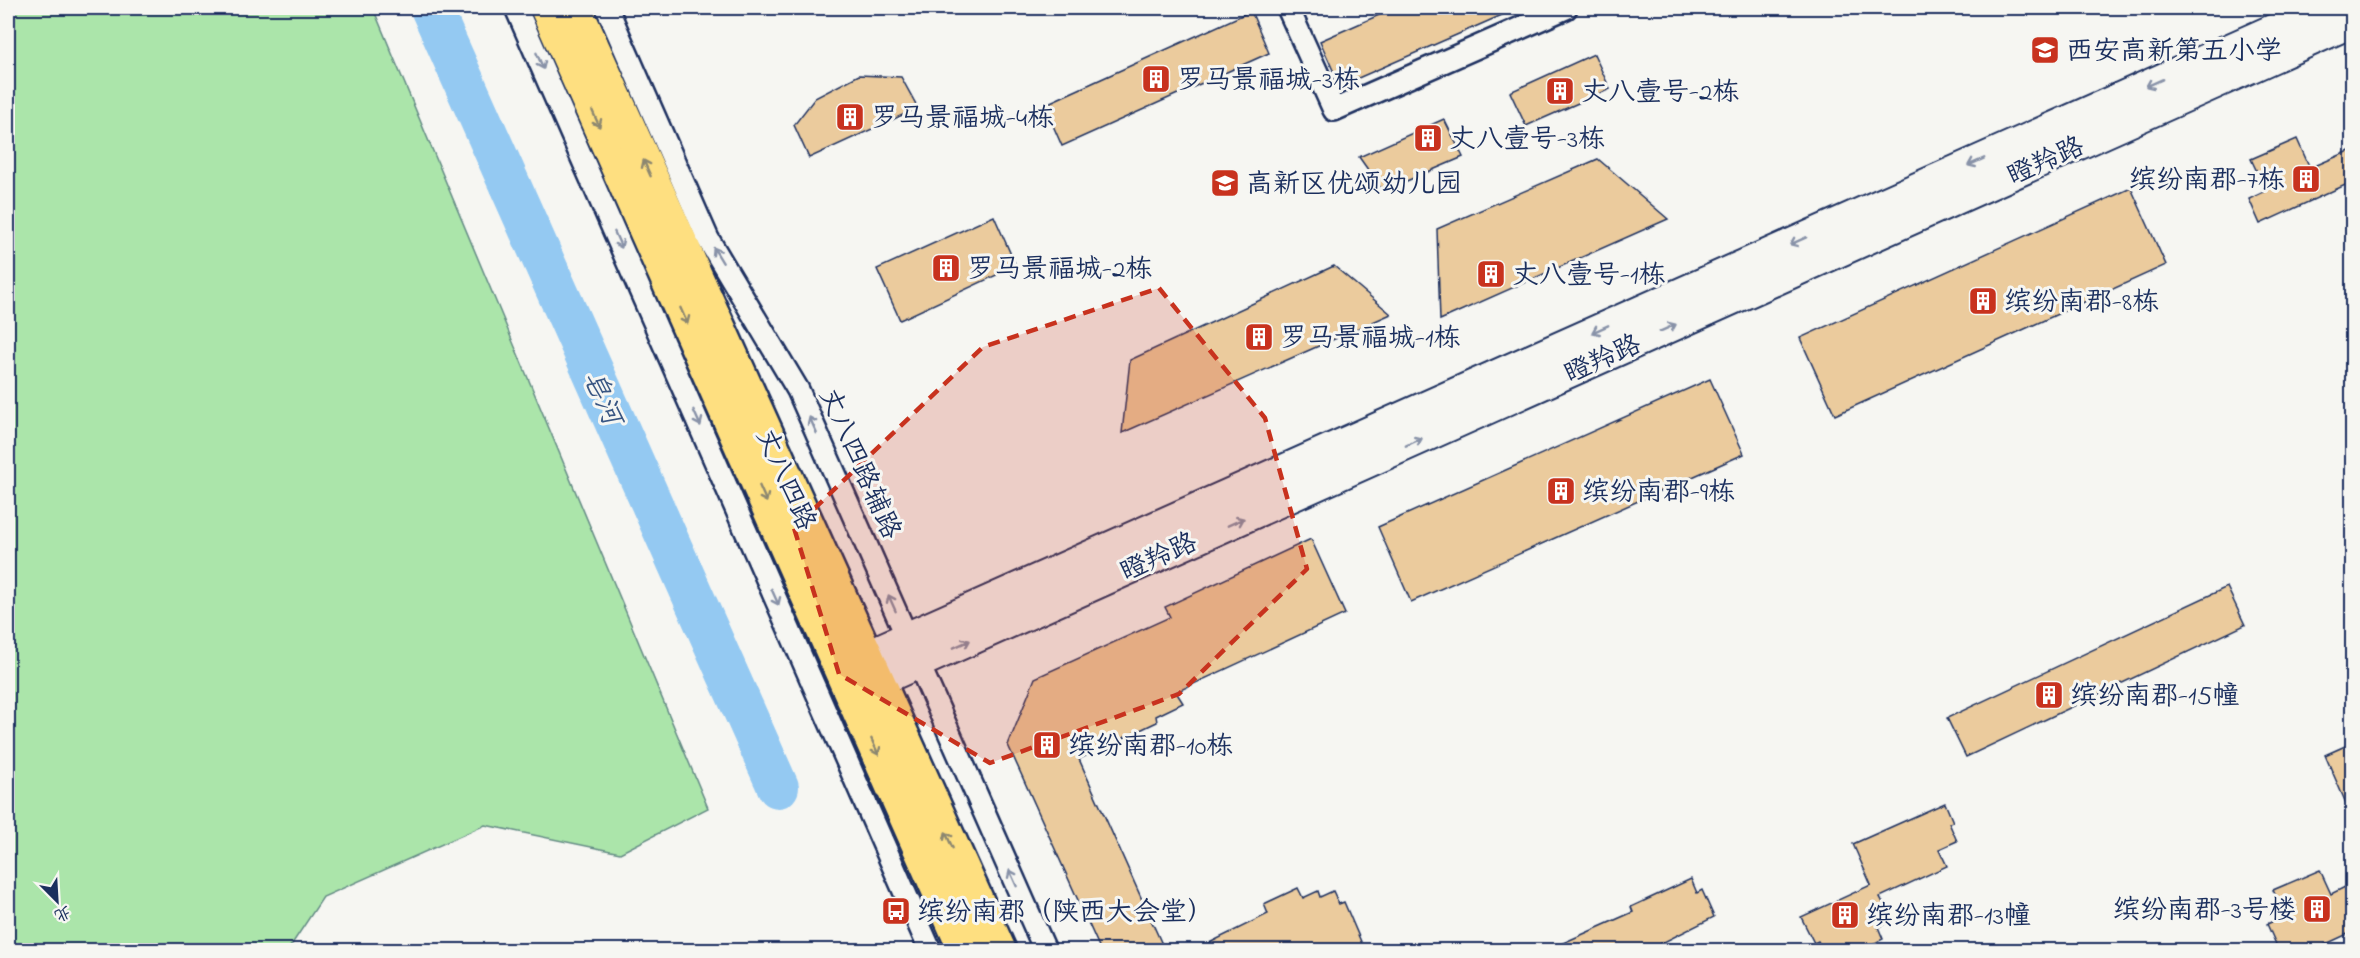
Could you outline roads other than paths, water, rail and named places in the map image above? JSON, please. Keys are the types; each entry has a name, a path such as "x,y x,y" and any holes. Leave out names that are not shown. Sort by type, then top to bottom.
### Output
{"main road":[{"name":"丈八四路","path":"547,8 858,675 999,951"},
{"name":"丈八四路","path":"575,8 858,675 965,951"}],"street":[{"path":"516,8 930,951"},
{"name":"丈八四路辅路","path":"607,8 708,239 798,390 1045,951"},
{"path":"1288,8 1334,110 1566,8"},
{"name":"瞪羚路","path":"858,675 2322,8"},
{"name":"瞪羚路","path":"913,650 2352,22"}],"waterway":[{"name":"皂河","path":"431,8 778,787"}],"place":[{"name":"西安高新第五小学","path":"2045,50"},
{"name":"罗马景福城-3栋","path":"1156,79"},
{"name":"丈八壹号-2栋","path":"1560,91"},
{"name":"罗马景福城-4栋","path":"850,117"},
{"name":"丈八壹号-3栋","path":"1428,138"},
{"name":"缤纷南郡-7栋","path":"2306,179"},
{"name":"高新区优颂幼儿园","path":"1225,183"},
{"name":"罗马景福城-2栋","path":"946,268"},
{"name":"丈八壹号-1栋","path":"1491,274"},
{"name":"缤纷南郡-8栋","path":"1983,301"},
{"name":"罗马景福城-1栋","path":"1259,337"},
{"name":"缤纷南郡-9栋","path":"1561,491"},
{"name":"缤纷南郡-15幢","path":"2049,695"},
{"name":"缤纷南郡-10栋","path":"1047,745"},
{"name":"缤纷南郡-3号楼","path":"2317,909"},
{"name":"缤纷南郡（陕西大会堂）","path":"896,911"},
{"name":"缤纷南郡-13幢","path":"1845,915"}]}
